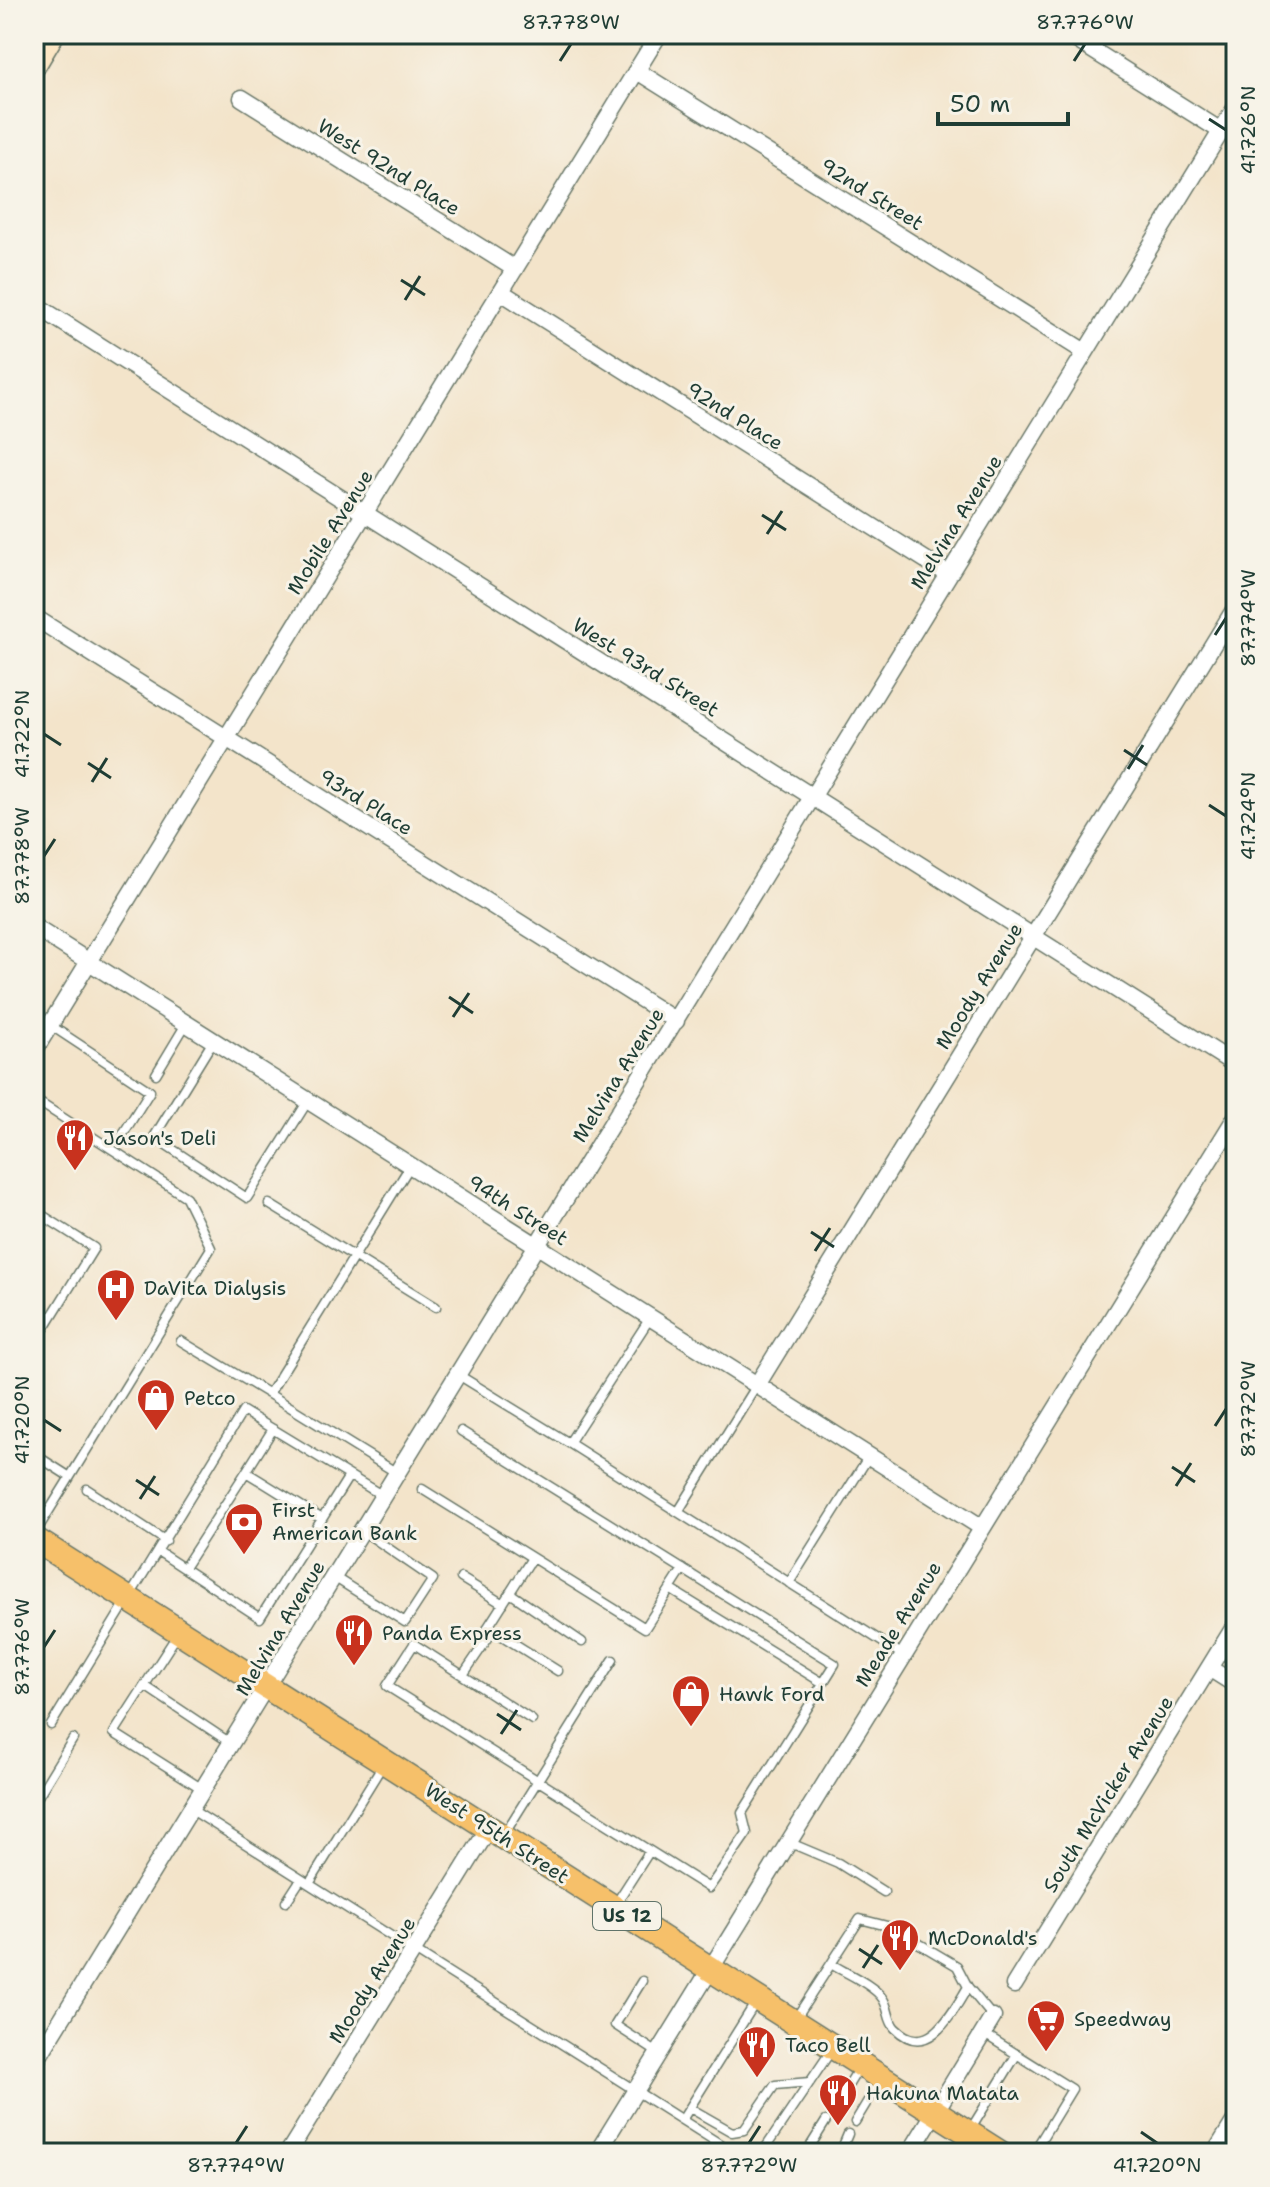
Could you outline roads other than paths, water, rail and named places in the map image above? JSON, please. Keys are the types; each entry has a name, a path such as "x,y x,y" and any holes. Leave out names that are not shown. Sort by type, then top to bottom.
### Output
{"main road":[{"path":"34,66 53,34"},
{"name":"West 95th Street","path":"36,1543 1000,2153"}],"street":[{"name":"Mobile Avenue","path":"34,1051 659,34"},
{"path":"1067,34 1221,131"},
{"name":"92nd Street","path":"637,71 1085,352"},
{"name":"West 92nd Place","path":"242,98 515,269"},
{"name":"Melvina Avenue","path":"34,2064 268,1688 457,1374 1236,107"},
{"name":"92nd Place","path":"501,292 948,574"},
{"name":"West 93rd Street","path":"34,304 1236,1065"},
{"name":"Moody Avenue","path":"757,1385 1236,607"},
{"name":"93rd Place","path":"34,617 676,1021"},
{"name":"94th Street","path":"34,927 981,1527"},
{"name":"Meade Avenue","path":"597,2153 1236,1117"},
{"name":"South McVicker Avenue","path":"1014,1985 1236,1624"},
{"path":"1209,1668 1236,1685"},
{"name":"Moody Avenue","path":"288,2153 414,1950 496,1832"},
{"path":"910,2153 993,2017"},
{"path":"1215,2153 1236,2119"}],"lane":[{"path":"156,1074 187,1023"},
{"path":"50,1025 150,1091 123,1134"},
{"path":"214,1040 154,1137 247,1198 308,1100"},
{"path":"34,1099 186,1197 211,1248 70,1477 36,1543"},
{"path":"269,1394 411,1165"},
{"path":"269,1204 436,1307"},
{"path":"34,1210 94,1248 34,1345"},
{"path":"569,1443 650,1317"},
{"path":"181,1341 398,1473"},
{"path":"457,1374 903,1655"},
{"path":"678,1512 757,1385"},
{"path":"51,1725 130,1601 243,1411 383,1497"},
{"path":"184,1568 273,1429"},
{"path":"461,1431 835,1664 742,1813 747,1833 709,1888 536,1783 387,1686 414,1644 532,1720"},
{"path":"34,1454 70,1477"},
{"path":"789,1583 869,1456"},
{"path":"246,1472 322,1519"},
{"path":"159,1552 260,1618 349,1476"},
{"path":"87,1489 166,1541"},
{"path":"422,1489 645,1628 683,1569"},
{"path":"334,1577 405,1622 433,1579 363,1531"},
{"path":"532,1558 488,1627 558,1671"},
{"path":"461,1578 503,1604"},
{"path":"670,1589 823,1683"},
{"path":"510,1593 582,1642"},
{"path":"463,1675 493,1631"},
{"path":"180,1632 114,1733 204,1790"},
{"path":"496,1832 536,1783 613,1660"},
{"path":"145,1686 232,1745"},
{"path":"34,1803 73,1739"},
{"path":"286,1902 305,1881 385,1762"},
{"path":"192,1810 734,2153"},
{"path":"788,1841 838,1863 884,1892"},
{"path":"614,1908 649,1852"},
{"path":"793,2022 860,1919 891,1927 957,1966 968,1987 993,2017"},
{"path":"831,1964 883,1998 894,2027 909,2037 926,2039 942,2029 968,1987"},
{"path":"642,1981 615,2025 658,2053"},
{"path":"682,2120 758,1999"},
{"path":"983,2033 1072,2089 1033,2153"},
{"path":"762,2153 833,2047"},
{"path":"968,2133 1017,2054"},
{"path":"834,2109 861,2065"},
{"path":"855,2122 882,2078"},
{"path":"690,2108 732,2132 744,2130 775,2085 810,2082"},
{"path":"811,2153 811,2145 826,2121"},
{"path":"840,2153 848,2134"}],"place":[{"name":"Jason's Deli","path":"75,1172"},
{"name":"DaVita Dialysis","path":"116,1322"},
{"name":"Petco","path":"156,1432"},
{"name":"First American Bank","path":"244,1556"},
{"name":"Panda Express","path":"354,1667"},
{"name":"Hawk Ford","path":"691,1728"},
{"name":"McDonald's","path":"900,1972"},
{"name":"Speedway","path":"1046,2053"},
{"name":"Taco Bell","path":"757,2079"},
{"name":"Hakuna Matata","path":"838,2127"}]}
